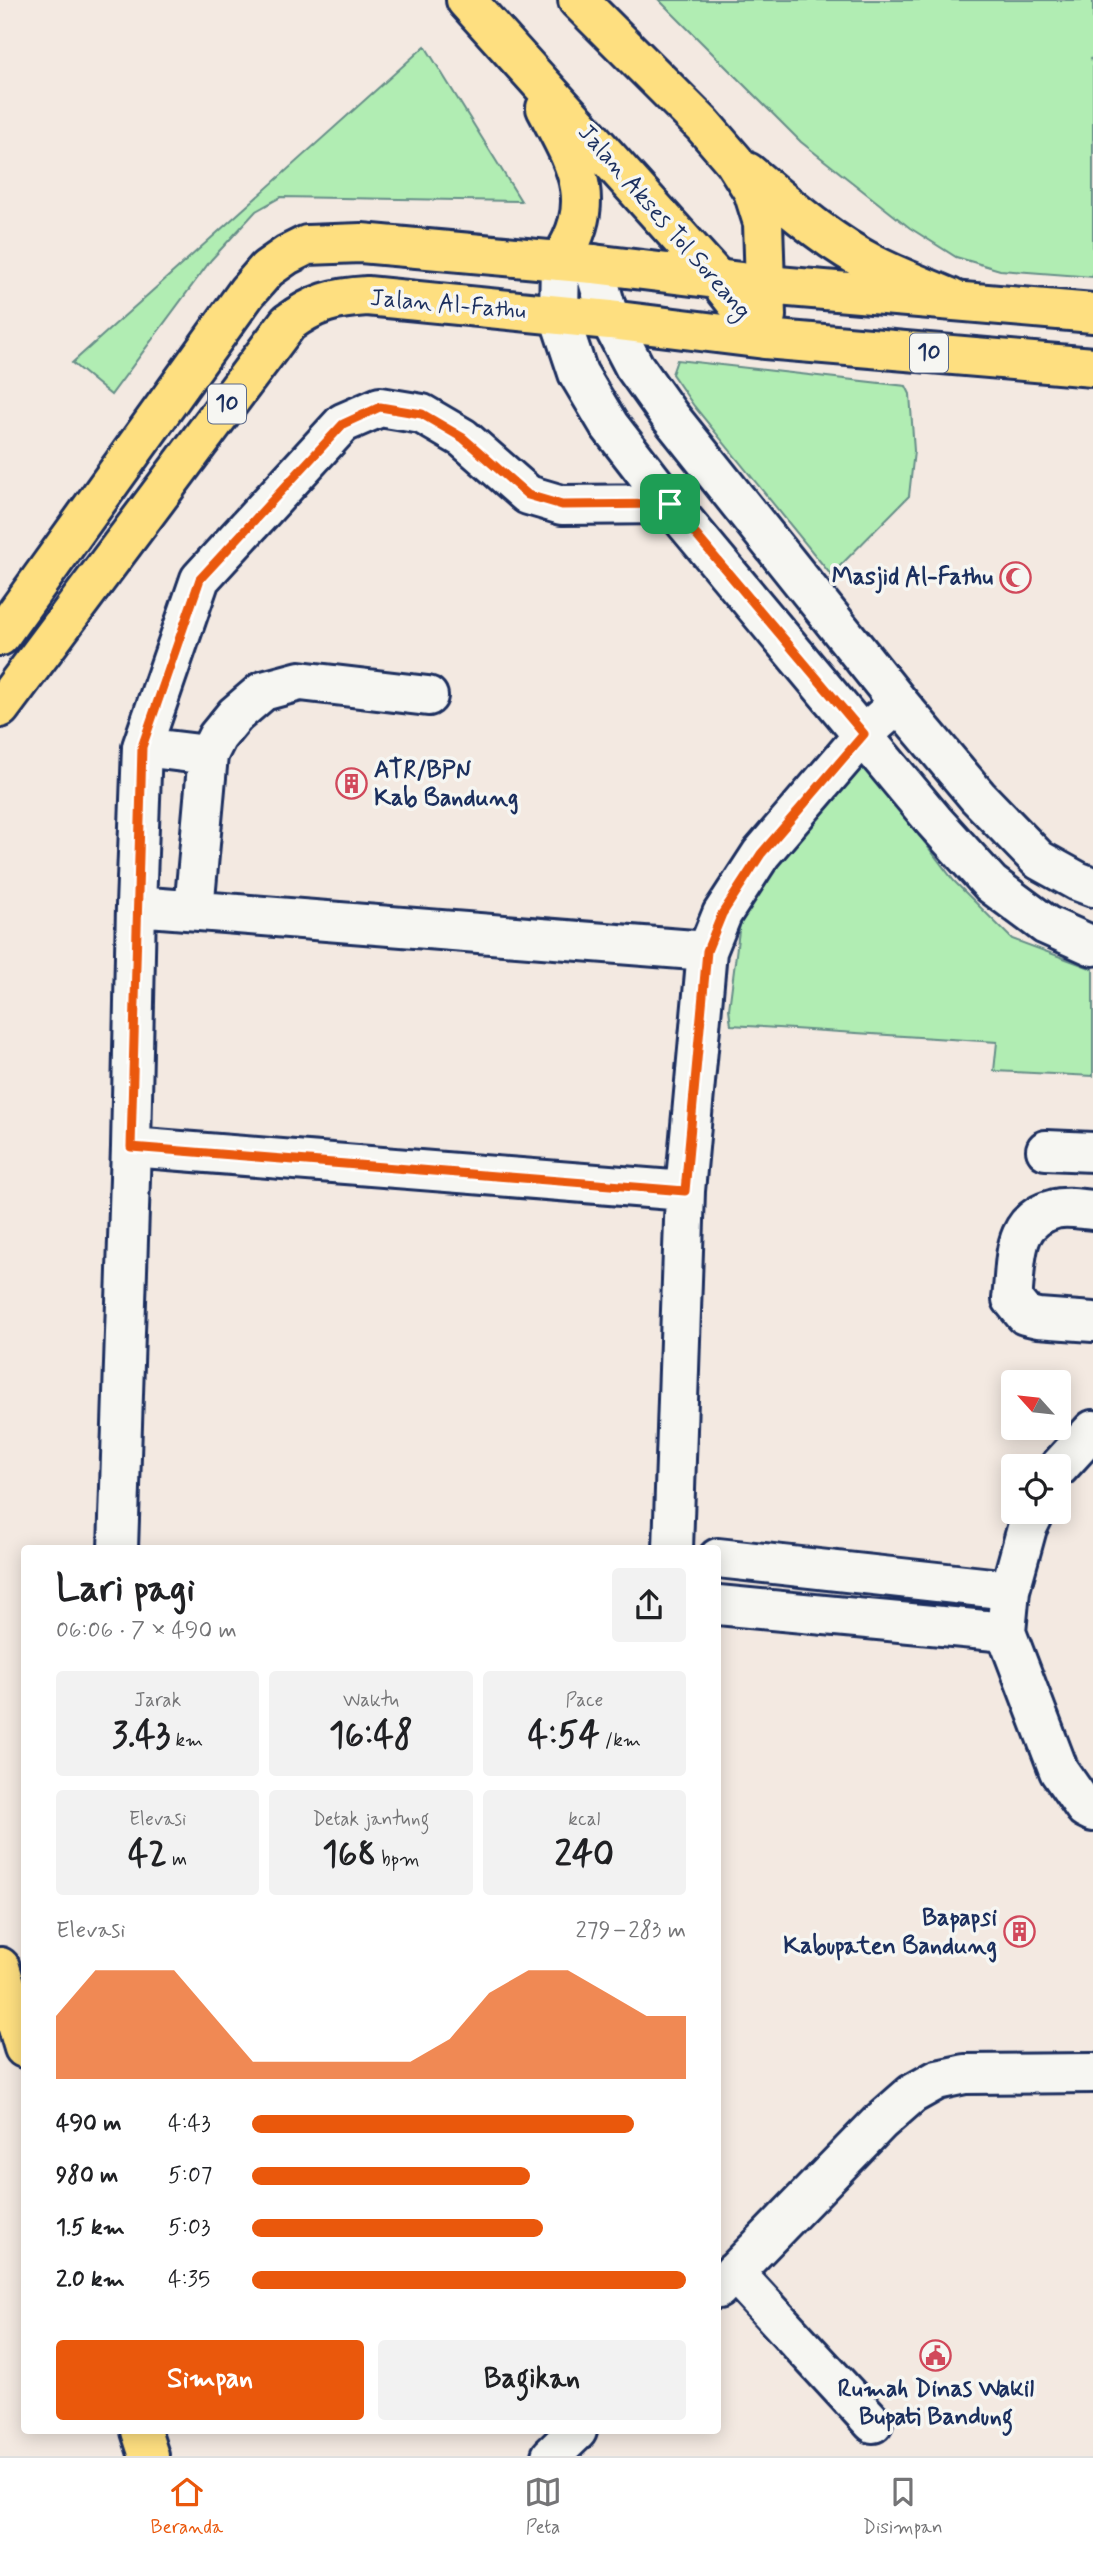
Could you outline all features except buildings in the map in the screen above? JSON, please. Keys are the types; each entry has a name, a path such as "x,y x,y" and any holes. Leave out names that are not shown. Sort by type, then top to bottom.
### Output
{"main road":[{"name":"Jalan Akses Tol Soreang","path":"466,0 719,281 765,340"},
{"name":"Jalan Akses Tol Soreang","path":"578,0 703,125 734,162 753,191 763,223 765,340"},
{"path":"519,57 571,156 581,187 581,218 572,244 577,263"},
{"name":"Jalan Akses Tol Soreang","path":"734,162 839,244 874,265 959,302"},
{"name":"10","path":"0,636 247,292 267,269 307,245 361,243 577,263 719,281"},
{"path":"719,281 766,285"},
{"name":"10","path":"766,285 1093,313"},
{"name":"Jalan Al-Fathu","path":"0,708 288,323 309,307 340,298 367,296 610,320 765,340 1093,368"},
{"path":"0,1967 21,2038"},
{"path":"142,2434 149,2456"}],"street":[{"path":"577,263 559,316 578,373 595,404 670,504 934,821 991,884 1046,925 1093,946"},
{"path":"577,263 634,366 899,703 978,797 1039,860 1093,887"},
{"path":"118,1545 142,747 200,579 343,424 380,407 422,414 463,438 528,495 562,505 670,504"},
{"path":"194,910 208,755 217,737 235,715 263,691 300,681 428,696"},
{"path":"673,1545 685,1191 707,951 722,914 761,854 864,734 899,703"},
{"path":"142,747 208,755"},
{"path":"136,906 707,951"},
{"path":"131,1147 685,1191"},
{"path":"1046,1150 1093,1152"},
{"path":"1093,1210 1057,1208 1040,1214 1029,1222 1020,1234 1012,1299 1025,1315 1093,1322"},
{"path":"1071,1454 1093,1430"},
{"path":"1029,1524 1010,1590 1006,1632 1059,1771 1085,1808 1093,1812"},
{"path":"721,1558 1010,1590"},
{"path":"721,1605 1006,1632"},
{"path":"873,2423 726,2280 880,2122 912,2094 937,2080 965,2074 1091,2079"},
{"path":"551,2456 574,2434"}],"green space":[{"path":"659,0 1093,0 1093,277 1000,270 956,257 910,228 801,142"},
{"path":"425,46 521,201 281,197 256,211 211,260 111,395 72,363"},
{"path":"677,360 906,386 910,394 914,451 909,496 831,575 694,406 672,374"},
{"path":"861,759 954,881 1012,939 1093,969 1093,1076 994,1071 997,1042 731,1025 729,1009 741,915 775,863"}],"place":[{"name":"Masjid Al-Fathu","path":"1016,577"},
{"name":"ATR/BPN Kab Bandung","path":"351,784"},
{"name":"Bapapsi Kabupaten Bandung","path":"1020,1932"},
{"name":"Rumah Dinas Wakil Bupati Bandung","path":"936,2355"}],"route":[{"path":"380,407 422,414 463,438 528,495 562,505 670,504 864,734 761,854 722,914 707,951 685,1191 131,1147 142,747 200,579 343,424 380,407"}]}
